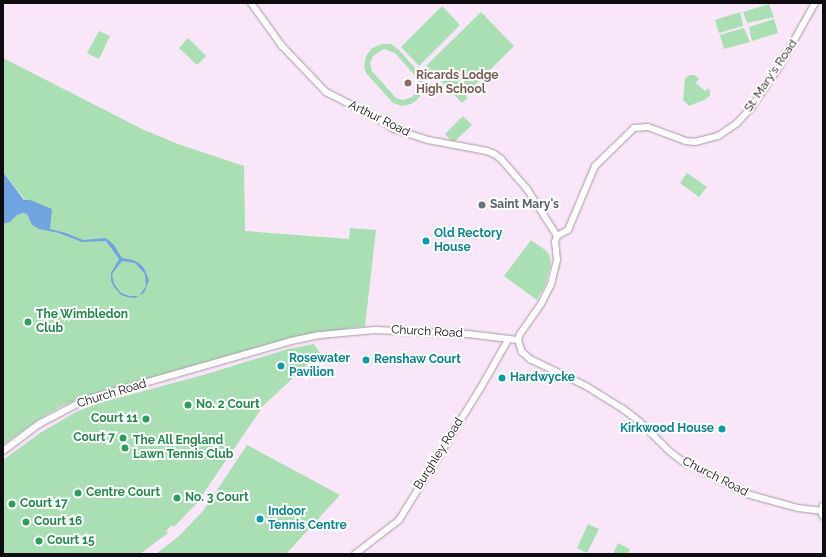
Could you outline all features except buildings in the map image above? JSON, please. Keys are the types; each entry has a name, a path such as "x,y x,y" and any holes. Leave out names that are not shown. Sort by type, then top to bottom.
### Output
{"street":[{"name":"Arthur Road","path":"250,3 282,46 326,92 401,132 458,147 494,154 501,159 527,189 557,236"},
{"name":"St. Mary's Road","path":"557,236 568,230 595,166 634,128 648,127 696,142 718,136 737,123 751,108 779,67 815,3"},
{"path":"518,340 520,334 541,304 552,284 557,260 555,242 557,236"},
{"name":"Church Road","path":"3,451 39,424 85,400 291,341 320,335 375,330 468,334 518,340 521,349 527,357 550,370 586,386 623,409 640,422 669,451 682,461 747,494 798,508 822,511"},
{"name":"Burghley Road","path":"355,554 399,520 480,389 508,340"}],"green space":[{"path":"769,4 774,17 747,23 743,12"},
{"path":"442,6 460,25 419,66 401,47"},
{"path":"481,12 514,46 465,95 468,98 462,103 426,66"},
{"path":"740,12 743,26 719,33 715,20"},
{"path":"774,19 778,33 752,41 749,27"},
{"path":"744,28 750,42 724,49 720,35"},
{"path":"99,31 110,36 99,59 87,53"},
{"path":"188,38 206,56 197,65 179,48"},
{"path":"382,44 391,44 399,50 422,76 424,82 423,92 418,99 411,104 402,106 393,103 366,73 364,67 366,56 372,48","holes":["384,49 395,53 418,79 419,88 412,97 403,100 396,98 372,71 370,63 373,56"]},
{"path":"3,58 142,129 178,144 244,166 245,231 349,239 350,228 376,230 365,326 297,336 89,395 62,406 42,417 3,445 3,224 10,222 17,215 23,213 27,214 32,225 26,201 3,172"},
{"path":"689,75 694,75 699,78 696,83 705,91 708,88 710,95 706,99 689,106 683,100 685,78"},
{"path":"463,116 472,125 453,143 445,134"},
{"path":"687,173 707,187 699,197 680,183"},
{"path":"531,240 549,254 551,264 545,286 537,300 504,276"},
{"name":"The All England Lawn Tennis Club","path":"314,344 320,353 264,405 196,504 174,527 172,525 166,531 168,533 140,554 3,554 3,460 40,433 76,412 99,403 203,375 288,349"},
{"name":"The All England Lawn Tennis Club","path":"247,445 340,495 286,554 156,554 179,536 203,511"},
{"path":"588,524 599,529 587,553 577,548"},
{"path":"618,543 630,549 628,554 613,554"}],"water":[{"path":"3,172 24,200 30,200 52,209 50,229 66,233 83,240 106,238 114,245 122,258 139,263 144,268 149,280 144,293 139,296 135,298 127,297 121,295 114,287 111,281 111,273 119,259 106,241 82,242 59,233 39,229 32,225 27,214 23,213 17,215 10,222 3,224","holes":["122,261 135,263 145,274 146,286 139,296 130,296 121,293 114,284 112,274"]}],"place":[{"name":"Ricards Lodge High School","path":"408,83"},
{"name":"Saint Mary's","path":"482,205"},
{"name":"Old Rectory House","path":"426,241"},
{"name":"The Wimbledon Club","path":"28,322"},
{"name":"Renshaw Court","path":"366,360"},
{"name":"Rosewater Pavilion","path":"281,366"},
{"name":"Hardwycke","path":"502,378"},
{"name":"No. 2 Court","path":"188,405"},
{"name":"Court 11","path":"146,419"},
{"name":"Kirkwood House","path":"722,429"},
{"name":"Court 7","path":"123,438"},
{"name":"The All England Lawn Tennis Club","path":"125,448"},
{"name":"Centre Court","path":"78,493"},
{"name":"No. 3 Court","path":"177,498"},
{"name":"Court 17","path":"12,504"},
{"name":"Indoor Tennis Centre","path":"260,519"},
{"name":"Court 16","path":"26,522"},
{"name":"Court 15","path":"39,541"}]}
